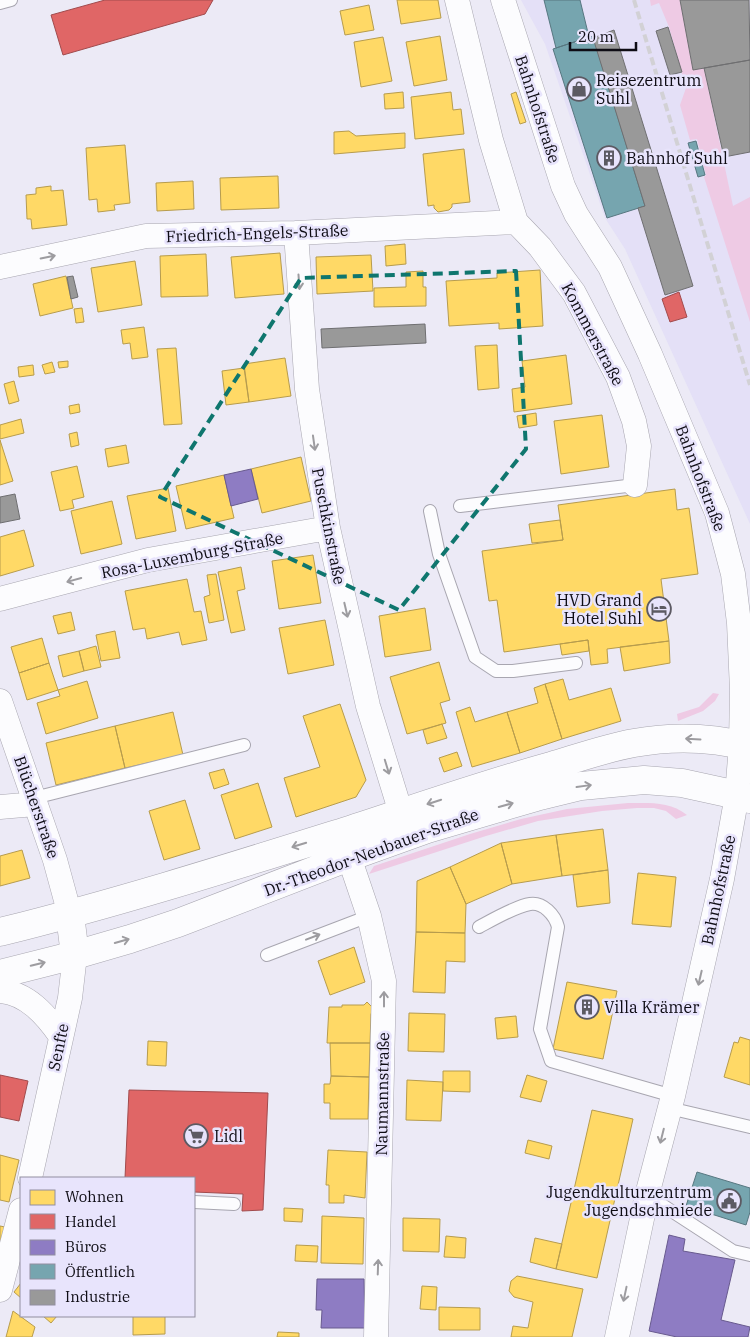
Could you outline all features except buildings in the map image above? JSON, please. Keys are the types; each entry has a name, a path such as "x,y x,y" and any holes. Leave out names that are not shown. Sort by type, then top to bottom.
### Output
{"main road":[{"name":"Dr.-Theodor-Neubauer-Straße","path":"0,932 70,915 150,892 517,775 632,743 693,738 746,746"},
{"name":"Dr.-Theodor-Neubauer-Straße","path":"0,974 76,955 178,923 348,857 427,829 489,810 581,786 644,780 682,783 744,797"},
{"name":"Senfte","path":"70,915 76,955"}],"street":[{"name":"Kommerstraße","path":"457,0 491,140 516,222 540,247 574,293 618,377 634,420 639,446 635,485"},
{"name":"Bahnhofstraße","path":"503,0 563,186 576,214 610,266 650,354 717,513 734,574 739,622 746,746 744,797 722,879 671,1102 647,1195 617,1337"},
{"name":"Friedrich-Engels-Straße","path":"0,267 146,236 296,233 516,222"},
{"name":"Puschkinstraße","path":"296,233 307,388 328,528 368,706 401,813"},
{"name":"Rosa-Luxemburg-Straße","path":"0,600 148,560 328,528"},
{"name":"Blücherstraße","path":"0,701 55,860 70,915"},
{"path":"0,807 34,801"},
{"name":"Naumannstraße","path":"348,857 369,916 384,981 376,1337"},
{"name":"Senfte","path":"34,1177 60,1035 70,998 76,955"},
{"path":"0,991 32,1003 47,1017 60,1035"},
{"path":"0,1290 20,1214"}],"lane":[{"path":"0,3 11,0"},
{"name":"Kommerstraße","path":"460,506 635,485"},
{"path":"430,511 439,554 475,657 496,671 513,671 576,663"},
{"path":"34,801 244,745"},
{"path":"479,927 530,904 541,906 554,915 558,927 540,1029 551,1061 750,1127"},
{"path":"267,955 369,916"},
{"path":"647,1195 733,1251 750,1255"},
{"path":"195,1202 234,1204"}],"highlighted area":[{"path":"516,271 526,449 399,610 160,497 301,278"}],"shaded area":[{"path":"521,0 750,0 750,524 625,249 605,218 545,44"},
{"path":"650,0 680,0 693,70 704,68 733,206 750,197 750,322 704,177 706,175 697,139 690,140 680,105 686,88 669,27 659,3 651,6"},
{"path":"713,693 719,694 715,701 703,711 678,721 677,714 699,707"},
{"path":"628,803 666,805 674,807 687,815 676,819 666,811 654,808 637,808 602,811 538,821 369,874 374,866 521,819 567,809"}],"railway":[{"path":"634,0 750,385"}],"place":[{"name":"Reisezentrum Suhl","path":"579,89"},
{"name":"Bahnhof Suhl","path":"609,158"},
{"name":"HVD Grand Hotel Suhl","path":"659,609"},
{"name":"Villa Krämer","path":"587,1007"},
{"name":"Lidl","path":"196,1136"},
{"name":"Jugendkulturzentrum Jugendschmiede","path":"729,1201"}]}
